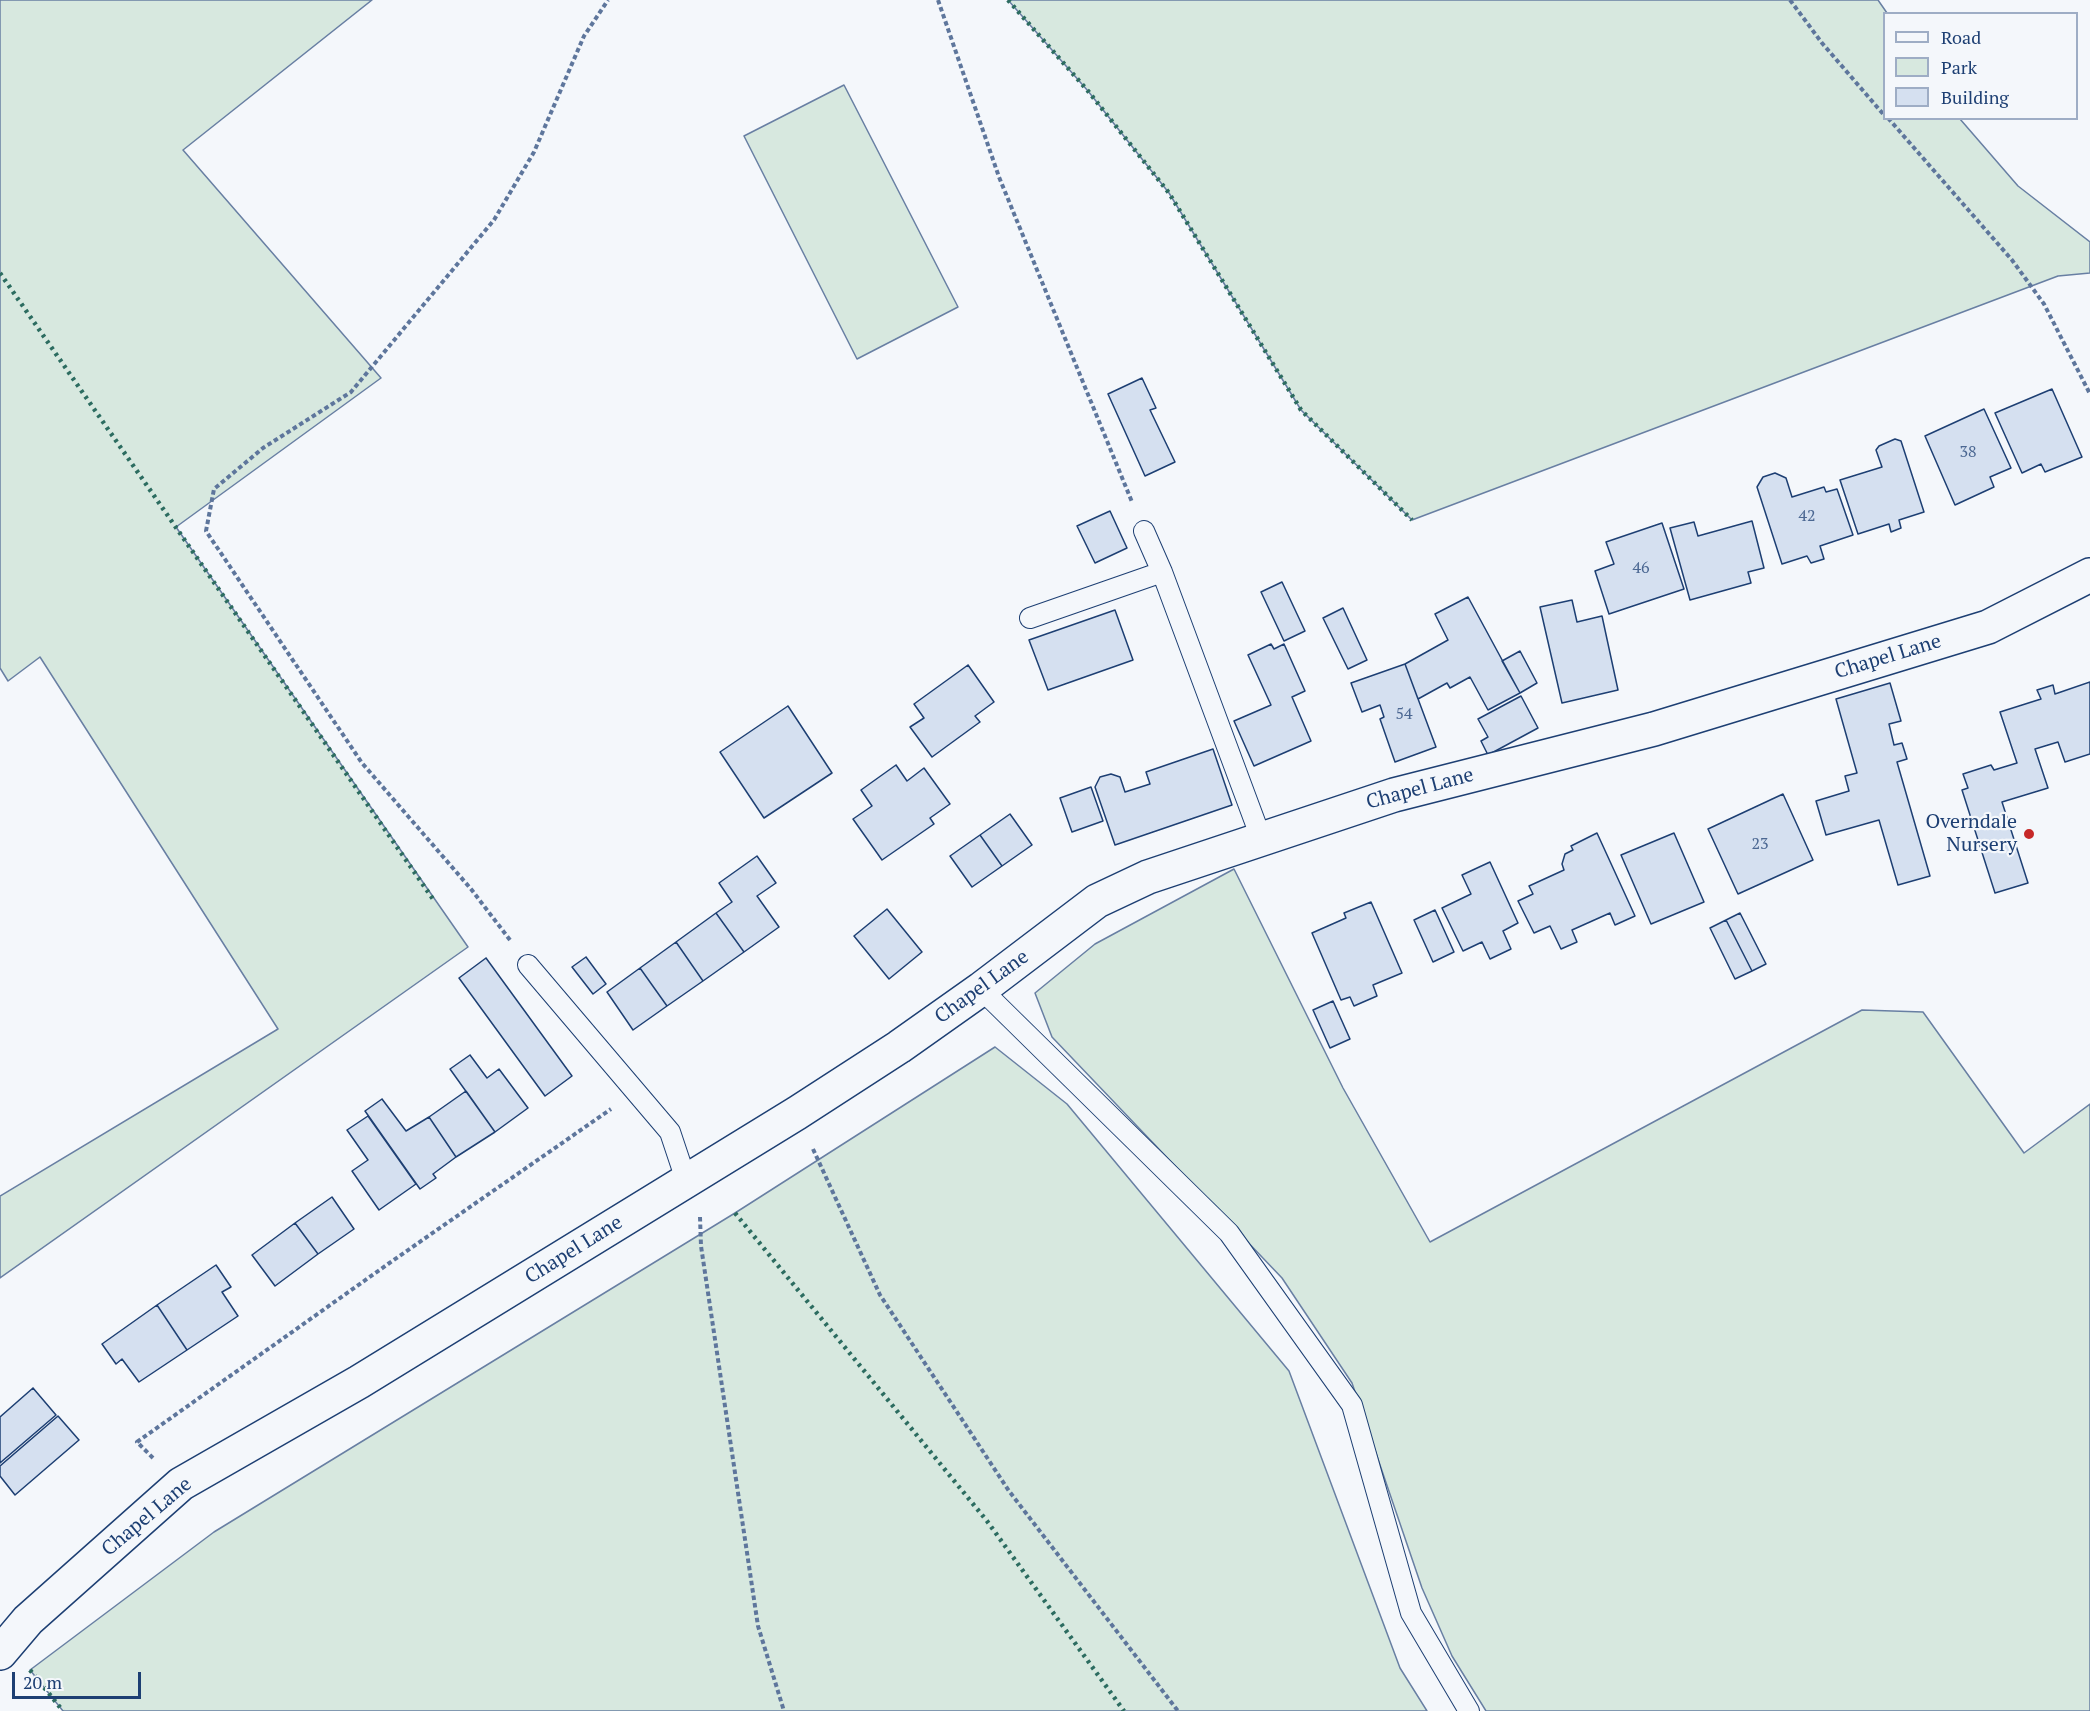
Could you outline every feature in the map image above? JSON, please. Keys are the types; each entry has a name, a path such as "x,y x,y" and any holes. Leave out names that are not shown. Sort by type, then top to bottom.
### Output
{"street":[{"name":"Chapel Lane","path":"0,1653 28,1620 181,1484 359,1382 797,1113 899,1047 981,989 1096,901 1148,877 1394,795 1654,729 1988,627 2090,575"}],"lane":[{"path":"1144,531 1162,572 1261,838"},
{"path":"1030,618 1162,572"},
{"path":"528,965 670,1132 693,1177"},
{"path":"981,989 1229,1233 1352,1406 1411,1613 1469,1711"}],"path":[{"path":"528,965 471,889 362,763 206,531 214,489 263,448 351,392 494,220 534,152 584,36 608,0"},
{"path":"938,0 999,177 1144,531"},
{"path":"1790,0 1822,43 1883,114"},
{"path":"1890,120 2012,260 2044,304 2090,394"},
{"path":"137,1442 611,1109"},
{"path":"797,1113 880,1295 1009,1491 1178,1711"},
{"path":"693,1177 701,1246 758,1626 784,1711"}],"green space":[{"path":"0,0 372,0 183,150 381,378 176,527 468,947 0,1278 0,1196 278,1029 40,657 8,681 0,668"},
{"path":"1008,0 1878,0 1886,12 1883,12 1883,120 1961,120 2018,186 2090,242 2090,273 2058,276 1412,520 1301,410 1169,193 1088,91"},
{"path":"844,85 958,307 857,359 744,136"},
{"path":"1234,869 1343,1088 1430,1242 1862,1010 1923,1012 2024,1153 2090,1104 2090,1711 1486,1711 1452,1656 1422,1588 1352,1383 1282,1278 1052,1037 1035,993 1095,944"},
{"path":"995,1047 1067,1104 1289,1371 1400,1668 1427,1711 63,1711 30,1670 214,1532 735,1213"}],"building":[{"path":"1142,378 1156,408 1150,410 1175,462 1145,476 1108,394"},
{"path":"2052,389 2082,457 2045,472 2041,464 2022,473 1995,413"},
{"path":"1984,409 2011,468 1990,477 1994,487 1955,505 1925,436"},
{"path":"1895,439 1901,441 1924,512 1899,520 1901,528 1891,532 1889,524 1858,534 1840,480 1882,467 1876,450 1879,446"},
{"path":"1775,473 1786,478 1792,497 1824,487 1826,492 1837,489 1853,535 1820,546 1824,559 1811,563 1807,556 1782,564 1757,487 1763,477"},
{"path":"1110,511 1127,548 1095,563 1077,526"},
{"path":"1752,521 1764,568 1748,572 1751,583 1690,600 1670,528 1694,522 1698,536"},
{"path":"1662,523 1684,589 1609,614 1595,571 1614,564 1606,542"},
{"path":"1282,582 1305,631 1284,641 1261,592"},
{"path":"1468,597 1520,693 1488,710 1470,677 1450,688 1447,683 1418,699 1405,664 1448,640 1435,614"},
{"path":"1572,600 1577,622 1602,616 1618,690 1562,703 1540,607"},
{"path":"1343,608 1367,660 1348,669 1323,618"},
{"path":"1115,610 1133,660 1048,690 1029,640"},
{"path":"1271,644 1274,649 1284,644 1305,691 1292,697 1311,741 1254,766 1234,721 1271,705 1248,655"},
{"path":"1520,651 1537,683 1520,693 1502,661"},
{"path":"1405,664 1436,747 1395,762 1380,719 1384,717 1380,705 1362,712 1351,683"},
{"path":"968,665 994,702 975,716 980,722 932,757 910,727 924,718 914,704"},
{"path":"2090,682 2090,754 2065,762 2058,742 2035,749 2048,788 2002,802 2028,883 1995,893 1962,790 1968,788 1963,774 1991,765 1994,770 2017,763 2000,712 2041,699 2037,690 2053,685 2055,694"},
{"path":"1890,683 1901,721 1889,724 1894,745 1902,743 1907,759 1897,762 1930,876 1898,885 1879,820 1826,835 1816,801 1849,791 1845,776 1857,773 1836,699"},
{"path":"1521,696 1538,728 1488,755 1481,741 1488,737 1478,719"},
{"path":"788,706 832,773 764,818 720,752"},
{"path":"1213,749 1232,805 1115,845 1095,787 1100,777 1111,774 1120,777 1125,792 1150,784 1146,772"},
{"path":"896,765 907,781 924,768 950,804 930,818 934,824 882,860 853,819 872,806 861,790"},
{"path":"1091,787 1103,821 1072,832 1060,798"},
{"path":"1783,794 1813,860 1738,894 1708,829"},
{"path":"1010,814 1032,845 1002,866 980,835"},
{"path":"1597,833 1635,916 1615,925 1610,913 1572,930 1577,942 1561,949 1550,926 1534,933 1518,901 1533,894 1529,886 1564,870 1562,864 1565,854 1573,850 1571,846"},
{"path":"1674,833 1704,902 1651,924 1621,855"},
{"path":"980,835 1002,866 972,887 950,856"},
{"path":"757,856 776,883 757,896 779,927 744,952 716,913 732,902 719,883"},
{"path":"1490,862 1518,923 1503,931 1511,949 1490,959 1482,942 1463,951 1442,908 1471,894 1462,875"},
{"path":"1371,902 1402,973 1373,985 1377,996 1354,1006 1350,997 1341,1000 1312,933 1346,918 1344,913"},
{"path":"887,909 922,952 889,979 854,936"},
{"path":"1435,910 1454,952 1433,962 1414,920"},
{"path":"716,913 744,952 703,981 676,942"},
{"path":"1740,913 1766,964 1752,971 1726,920"},
{"path":"1726,920 1752,971 1735,979 1710,928"},
{"path":"676,942 703,981 667,1006 640,968"},
{"path":"586,957 606,984 593,994 572,967"},
{"path":"486,958 572,1076 545,1096 459,978"},
{"path":"640,968 667,1006 633,1030 607,992"},
{"path":"1333,1001 1350,1039 1330,1048 1313,1010"},
{"path":"470,1055 487,1078 499,1069 528,1108 495,1132 450,1069"},
{"path":"466,1091 495,1132 456,1157 429,1117"},
{"path":"382,1099 406,1131 429,1117 456,1157 433,1174 436,1178 420,1189 365,1111"},
{"path":"368,1116 416,1184 379,1210 352,1171 368,1160 347,1130"},
{"path":"332,1197 354,1229 318,1254 295,1223"},
{"path":"295,1223 318,1254 275,1286 252,1255"},
{"path":"216,1265 231,1287 222,1292 238,1316 187,1350 157,1305"},
{"path":"157,1305 187,1350 139,1382 122,1359 116,1364 102,1344"},
{"path":"33,1388 56,1415 0,1463 0,1417"},
{"path":"58,1416 79,1440 15,1495 0,1476 0,1466"}],"hedge":[{"path":"1008,0 1088,91 1169,193 1301,410 1412,520"},
{"path":"0,273 435,902"},
{"path":"735,1213 987,1521 1124,1711"},
{"path":"30,1670 63,1711"}],"place":[{"name":"Overndale Nursery","path":"2029,834"}]}
